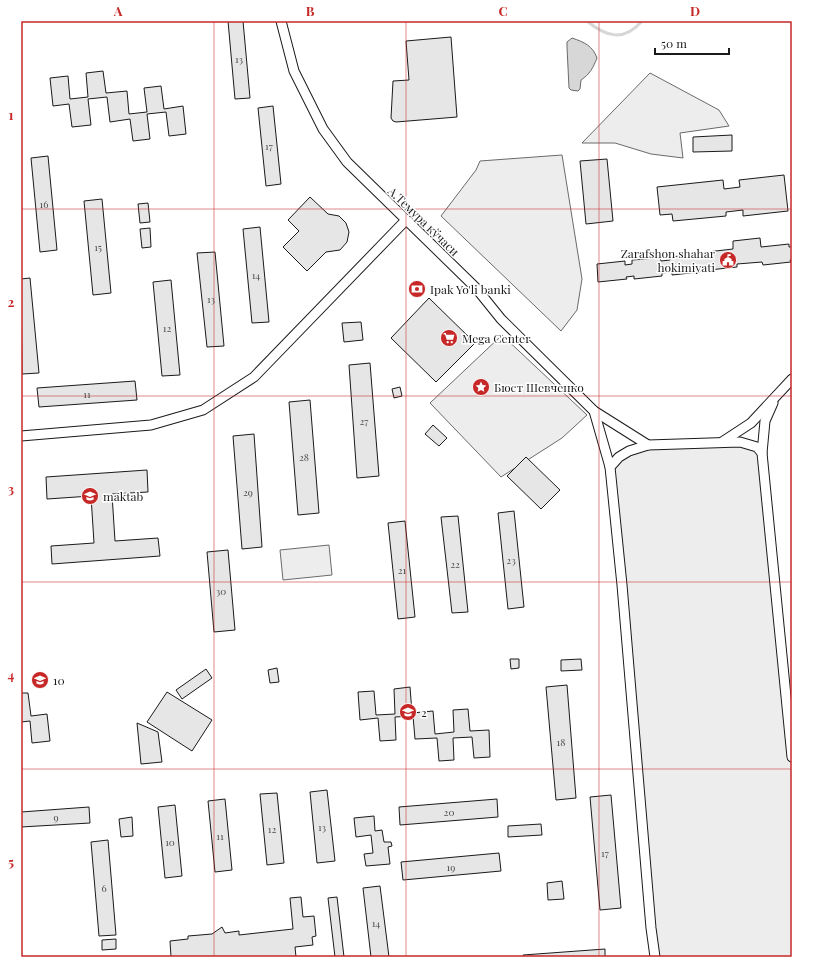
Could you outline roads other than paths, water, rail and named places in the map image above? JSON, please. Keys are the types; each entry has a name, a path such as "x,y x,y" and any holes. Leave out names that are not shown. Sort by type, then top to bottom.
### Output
{"street":[{"name":"А.Темура кўчаси","path":"281,21 294,71 323,129 347,162 476,288 501,319 594,411 648,446"},
{"path":"21,436 151,425 203,410 254,377 406,220"},
{"path":"722,442 751,423 792,379"},
{"path":"775,398 765,421 762,453 792,757"},
{"path":"594,411 610,467 622,585 651,928 655,957"},
{"path":"610,467 619,457 629,451 648,446 740,442 757,447 762,453"}],"waterway":[{"path":"587,21 601,31 615,35 628,32 642,21"}],"place":[{"name":"Zarafshon shahar hokimiyati","path":"728,260"},
{"name":"Ipak Yo'li banki","path":"417,289"},
{"name":"Mega Center","path":"449,338"},
{"name":"Бюст Шевченко","path":"481,387"},
{"name":"maktab","path":"90,496"},
{"name":"10","path":"40,680"},
{"name":"2","path":"408,712"}]}
